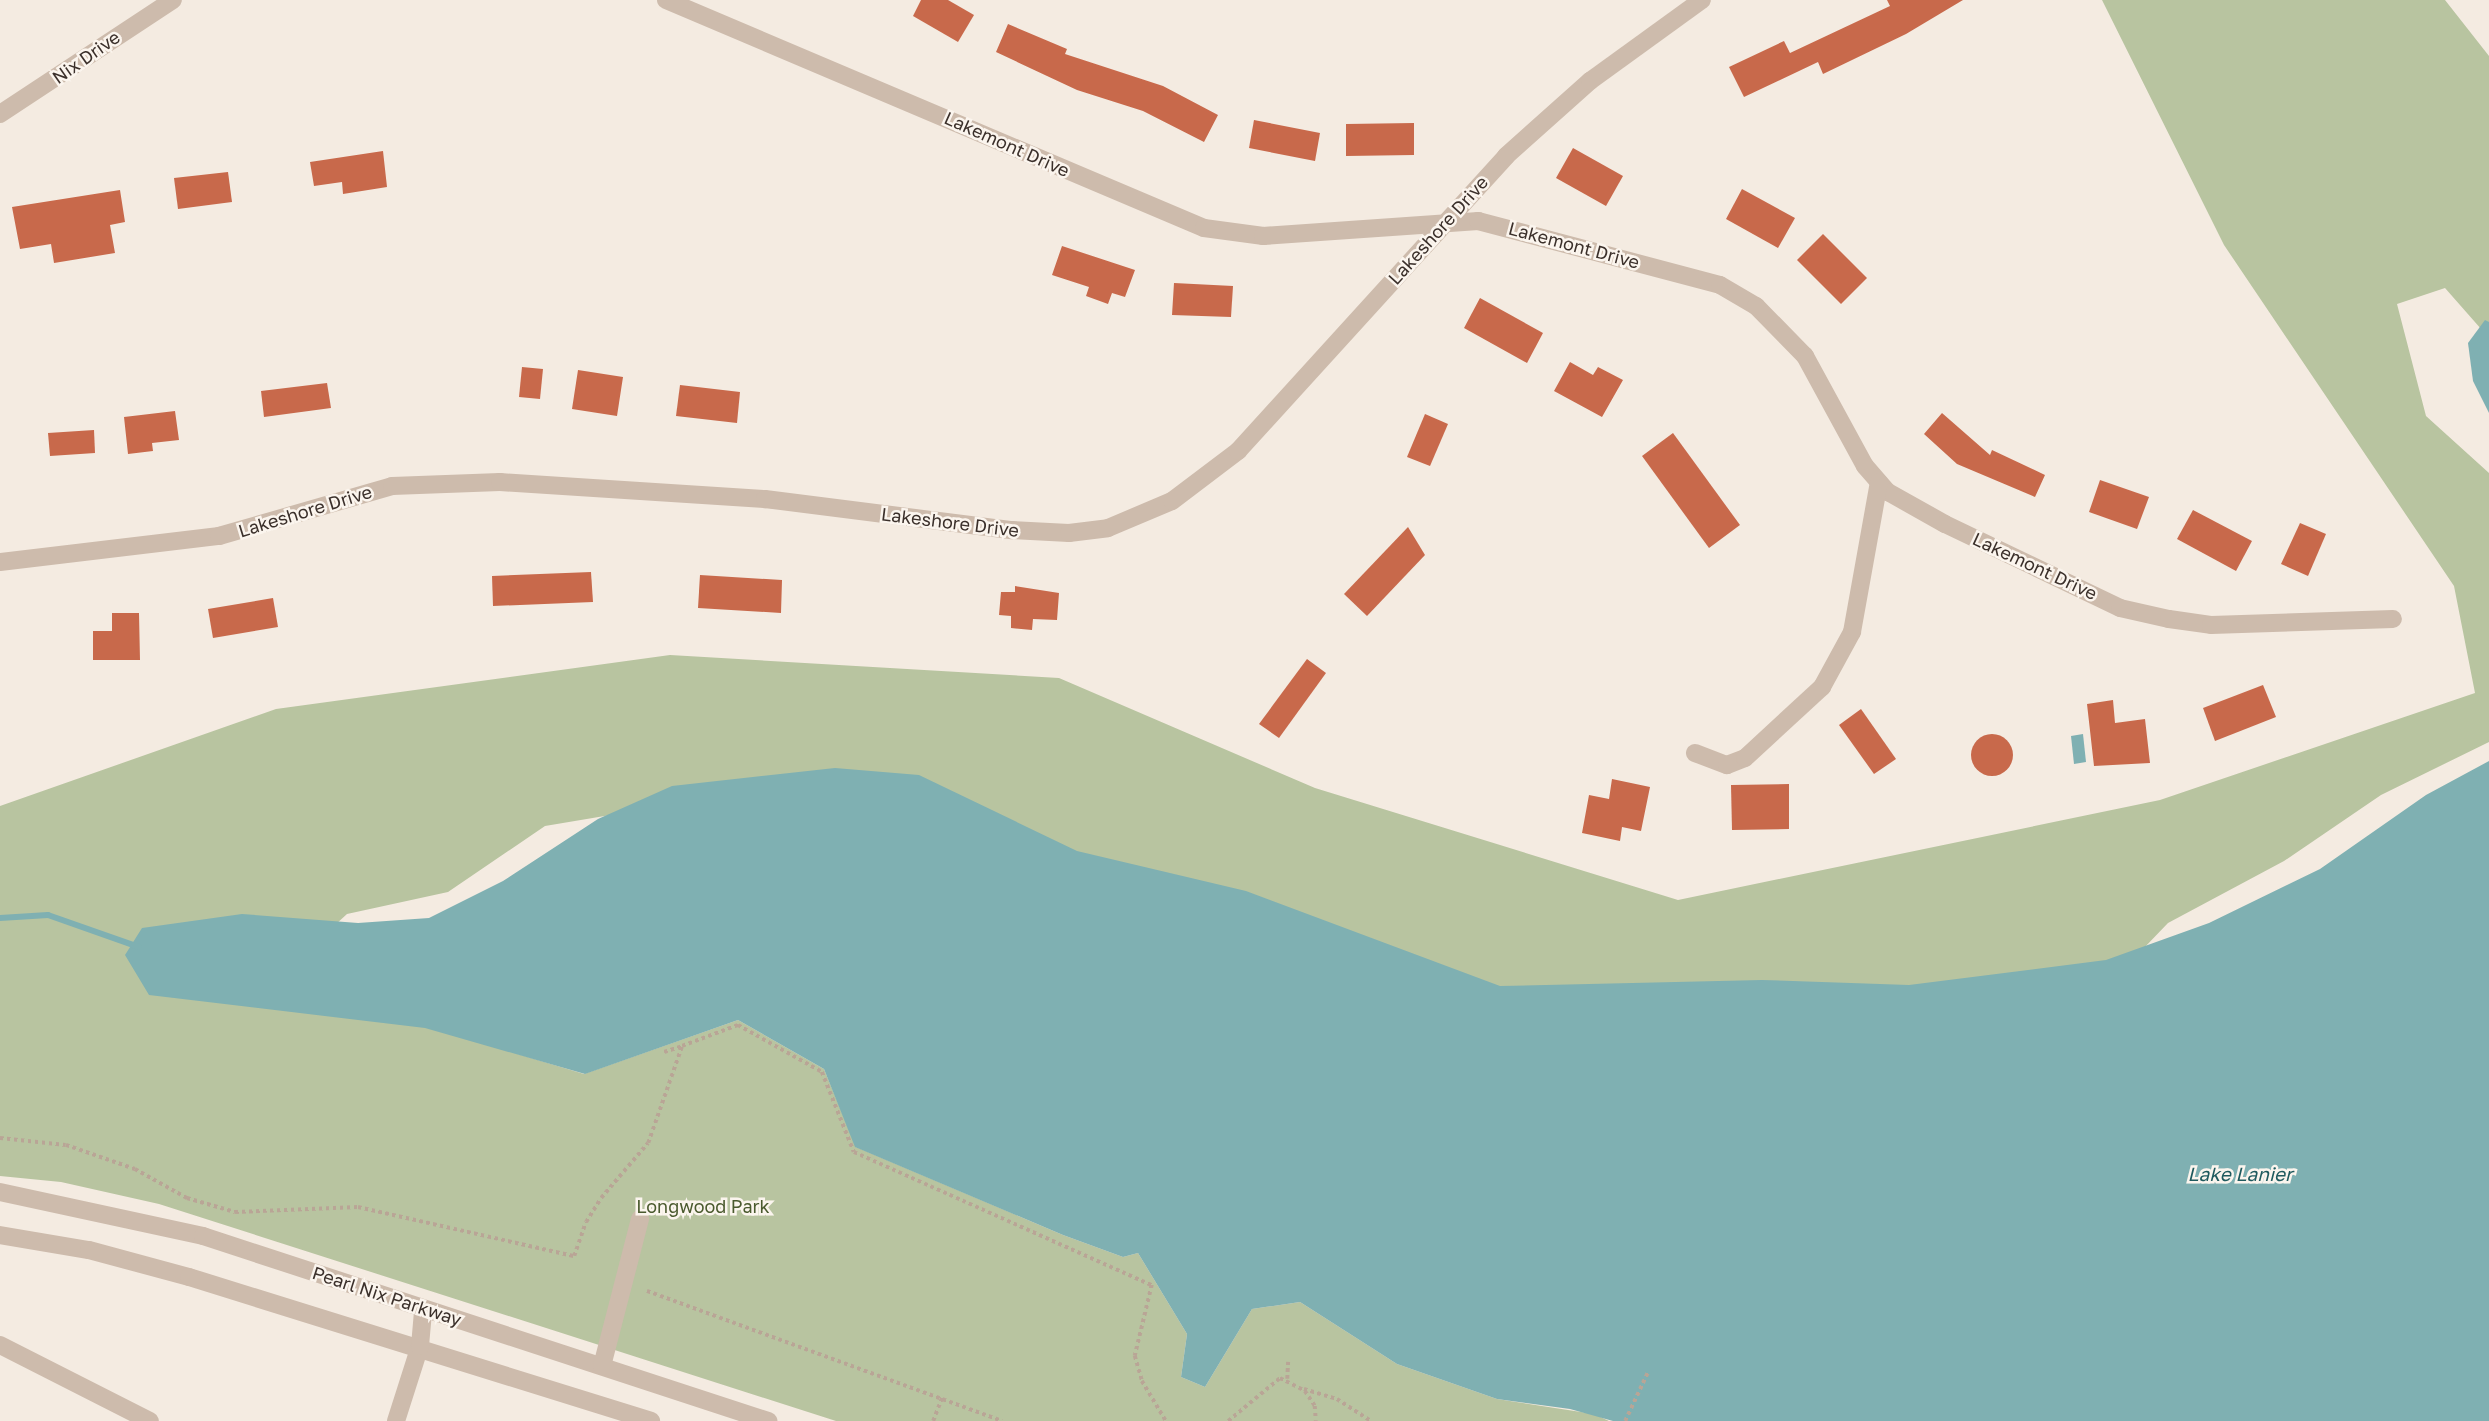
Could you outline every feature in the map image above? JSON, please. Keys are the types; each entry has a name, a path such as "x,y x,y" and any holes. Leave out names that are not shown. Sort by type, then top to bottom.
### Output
{"street":[{"name":"Nix Drive","path":"0,114 173,0"},
{"name":"Lakemont Drive","path":"666,0 1205,228 1263,236 1446,220 1479,221 1680,272 1720,285 1756,306 1805,356 1865,466 1880,482 1945,524 2119,608 2211,625 2393,619"},
{"name":"Lakeshore Drive","path":"0,562 219,536 392,486 500,482 765,499 1012,530 1069,533 1108,528 1172,501 1238,451 1506,156 1590,81 1702,0"},
{"path":"1695,753 1727,765 1745,758 1822,687 1852,632 1880,482"},
{"name":"Pearl Nix Parkway","path":"0,1192 203,1236 768,1421"},
{"path":"602,1366 640,1219"},
{"path":"0,1236 89,1250 190,1277 420,1346 651,1421"},
{"path":"396,1421 420,1346 423,1309"},
{"path":"0,1345 150,1421"}],"path":[{"path":"664,1052 738,1025 822,1072 853,1152 1152,1285 1135,1356 1142,1381 1166,1421"},
{"path":"0,1138 66,1145 135,1169 187,1198 235,1212 358,1207 574,1256 586,1222 601,1198 648,1143 682,1046"},
{"path":"647,1291 1002,1421"},
{"path":"1287,1379 1288,1362"},
{"path":"1625,1421 1648,1372"},
{"path":"1228,1421 1275,1380 1287,1379 1302,1388 1337,1399 1371,1421"},
{"path":"1302,1388 1315,1406 1316,1421"},
{"path":"933,1421 942,1398"}],"green space":[{"name":"Longwood Park","path":"2102,0 2445,0 2489,56 2489,338 2445,288 2397,304 2426,416 2489,473 2489,742 2381,795 2284,861 2168,923 2092,1002 1642,1020 1396,978 765,789 545,826 448,892 347,914 275,980 584,1074 738,1020 824,1069 856,1147 1063,1235 1123,1257 1138,1253 1187,1334 1181,1377 1205,1387 1252,1309 1300,1302 1397,1364 1497,1399 1594,1414 1609,1421 836,1421 159,1204 61,1182 0,1176 0,806 276,709 670,655 1059,678 1315,788 1678,900 2160,800 2475,693 2454,586 2224,245"}],"water":[{"path":"2485,320 2489,322 2489,413 2473,381 2468,343"},
{"path":"2083,734 2086,762 2074,764 2071,736"},
{"name":"Lake Lanier","path":"2489,761 2489,1421 1613,1421 1570,1409 1497,1399 1397,1364 1300,1302 1252,1309 1205,1387 1181,1377 1187,1334 1138,1253 1123,1257 1063,1235 855,1147 824,1069 738,1020 585,1074 425,1028 149,995 125,955 142,928 242,914 358,923 429,918 503,881 598,819 672,786 835,768 919,775 1077,851 1246,891 1500,986 1762,980 1909,985 2106,960 2209,923 2320,869 2426,795"}],"building":[{"path":"921,0 948,0 974,15 958,42 913,16"},
{"path":"1887,0 1963,0 1906,34 1823,74 1818,62 1744,97 1729,67 1784,41 1790,53 1890,6"},
{"path":"1008,24 1067,49 1065,54 1163,86 1218,115 1204,142 1143,111 1077,90 996,52"},
{"path":"1254,120 1320,133 1315,161 1249,148"},
{"path":"1414,123 1414,155 1346,156 1346,124"},
{"path":"1573,148 1623,176 1606,206 1556,178"},
{"path":"383,151 387,187 343,194 342,182 314,186 310,162"},
{"path":"228,172 232,202 178,209 174,178"},
{"path":"1742,189 1795,218 1778,248 1726,219"},
{"path":"120,190 125,222 110,225 115,253 54,263 51,244 20,249 12,207"},
{"path":"1823,234 1867,278 1841,304 1797,260"},
{"path":"1062,246 1135,270 1125,297 1112,293 1108,304 1086,296 1089,287 1052,275"},
{"path":"1174,283 1233,286 1231,317 1172,315"},
{"path":"1480,298 1543,333 1527,363 1464,328"},
{"path":"1570,362 1593,375 1598,367 1623,380 1602,417 1554,391"},
{"path":"522,367 543,369 540,399 519,397"},
{"path":"578,370 623,377 617,416 572,409"},
{"path":"327,383 331,408 264,417 261,391"},
{"path":"680,385 740,392 737,423 676,416"},
{"path":"175,411 179,440 152,443 153,451 128,454 124,417"},
{"path":"1942,413 1990,455 1992,450 2045,475 2035,497 1957,464 1924,434"},
{"path":"1425,414 1448,424 1430,466 1407,457"},
{"path":"94,430 95,453 50,456 48,433"},
{"path":"1673,433 1740,525 1709,548 1642,456"},
{"path":"2100,480 2149,497 2137,529 2089,512"},
{"path":"2193,510 2252,541 2236,571 2177,539"},
{"path":"2300,523 2326,534 2308,576 2281,564"},
{"path":"1408,527 1425,555 1367,616 1344,594"},
{"path":"591,572 593,602 493,606 492,576"},
{"path":"700,575 782,580 781,613 698,608"},
{"path":"1015,586 1059,593 1057,620 1033,619 1032,630 1011,628 1011,616 999,615 1001,592 1015,592"},
{"path":"273,598 278,627 213,638 208,609"},
{"path":"112,613 139,613 140,660 93,660 93,631 112,631"},
{"path":"1307,659 1326,673 1279,738 1259,724"},
{"path":"2263,685 2276,717 2215,741 2203,708"},
{"path":"2113,700 2115,723 2145,719 2150,763 2094,766 2087,704"},
{"path":"1861,709 1896,759 1874,774 1839,725"},
{"path":"1992,734 2007,740 2013,755 2007,770 1992,776 1977,770 1971,755 1977,740"},
{"path":"1612,779 1650,787 1641,831 1622,827 1620,841 1582,833 1589,795 1609,799"},
{"path":"1789,784 1789,829 1732,830 1731,785"}],"waterway":[{"path":"0,918 48,915 139,947"}]}
